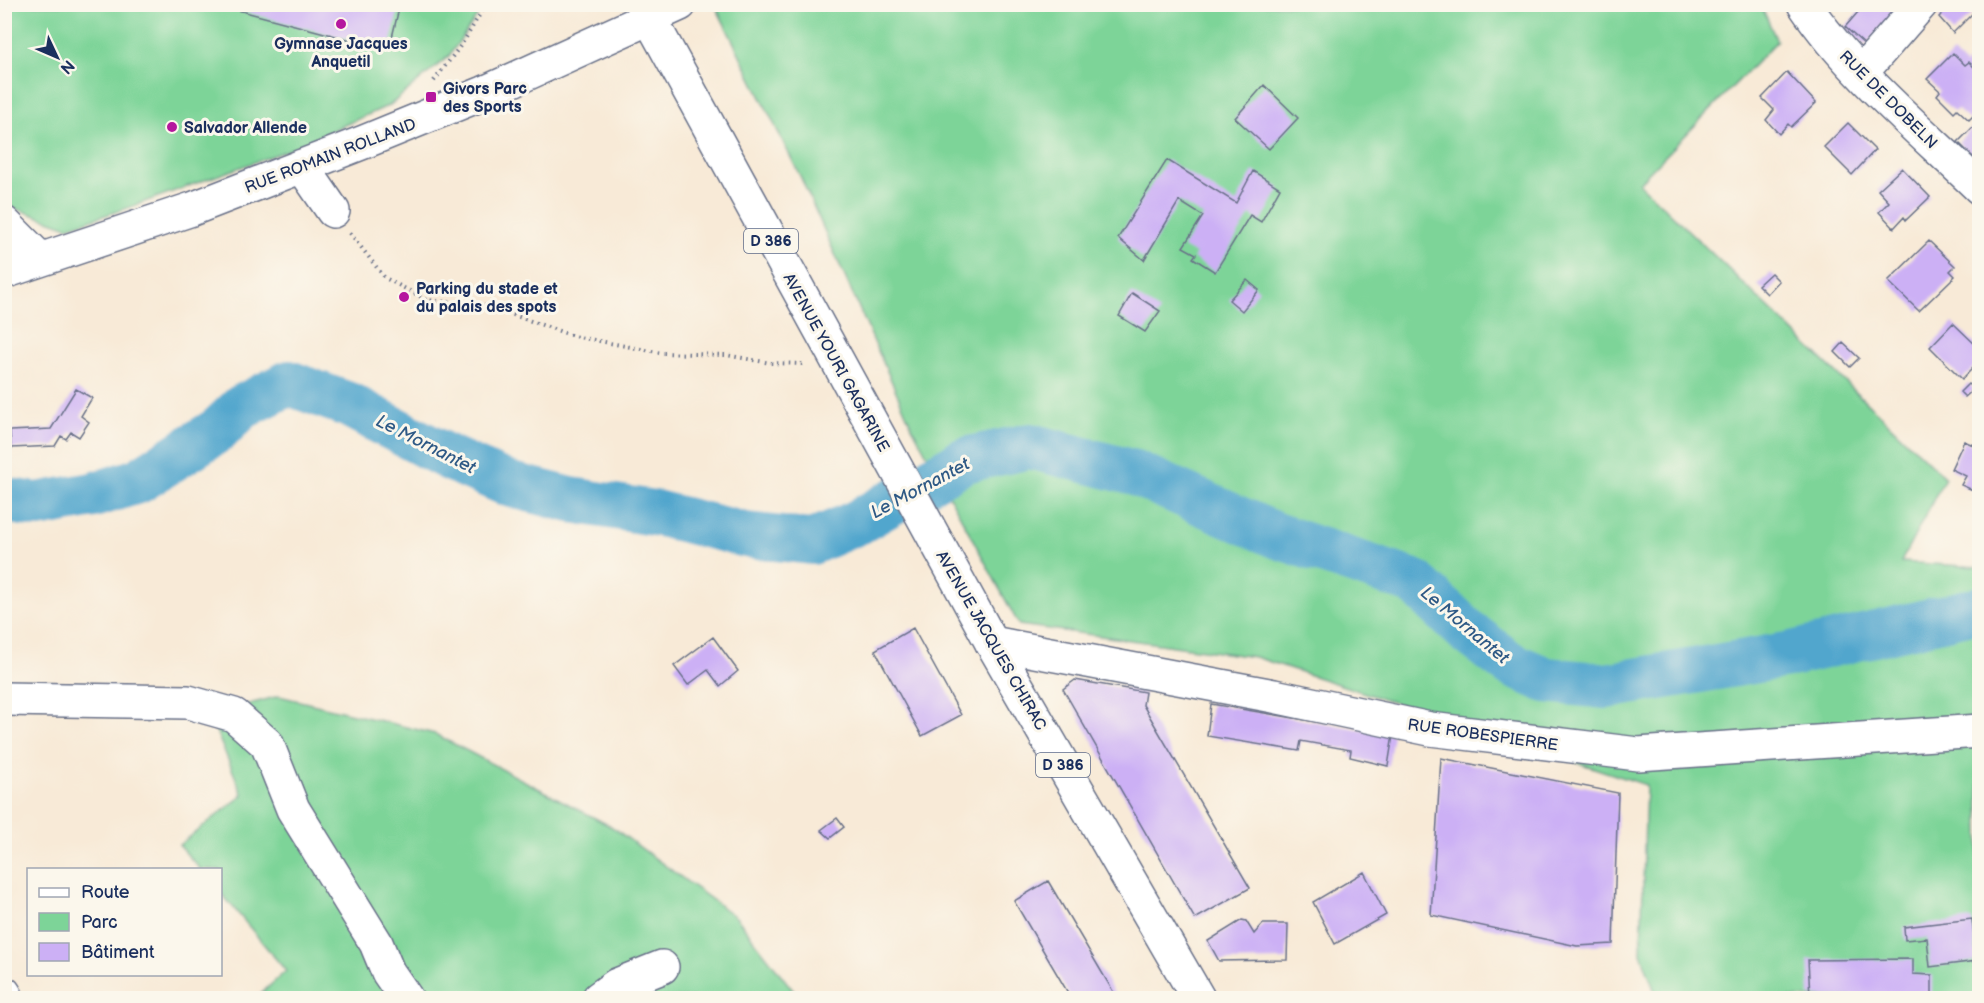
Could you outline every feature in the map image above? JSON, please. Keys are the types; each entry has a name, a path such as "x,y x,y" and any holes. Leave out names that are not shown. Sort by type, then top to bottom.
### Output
{"street":[{"name":"RUE ROMAIN ROLLAND","path":"4,272 192,209 302,166 484,93 646,11 680,4"},
{"name":"RUE DE DOBELN","path":"1804,4 1823,33 1861,73 1980,188"},
{"path":"1861,73 1921,4"},
{"name":"AVENUE YOURI GAGARINE","path":"646,11 930,531"},
{"path":"302,166 333,211"},
{"path":"4,223 40,259"},
{"name":"AVENUE JACQUES CHIRAC","path":"930,531 1198,999"},
{"name":"RUE ROBESPIERRE","path":"993,643 1274,696 1430,729 1638,754 1980,730"},
{"path":"4,699 188,702 234,715 267,744 293,809 376,943 388,972 406,999"},
{"path":"599,999 617,985 662,967"},
{"path":"4,993 7,999"}],"path":[{"path":"433,82 464,41 486,4"},
{"path":"333,211 385,278 427,300 488,306 573,336 662,353 726,355 770,363 806,364 841,370"}],"green space":[{"name":"Salvador Allende","path":"5,5 485,5 449,56 390,105 288,150 125,209 68,227 5,205"},
{"path":"715,5 1761,5 1777,41 1639,183 1945,478 1901,562 1979,567 1979,998 1657,998 1641,953 1646,785 1255,657 1019,625 911,425 801,178"},
{"path":"279,696 435,734 612,827 737,918 799,998 256,998 286,971 222,894 222,868 199,868 179,845 243,795 209,715"}],"building":[{"name":"Gymnase Jacques Anquetil","path":"215,4 400,4 389,50"},
{"path":"1865,4 1887,4 1895,12 1865,45 1845,27"},
{"path":"1951,4 1977,4 1979,7 1953,33 1939,17"},
{"path":"1953,53 1965,65 1969,62 1980,73 1980,109 1969,120 1957,109 1954,112 1937,95 1940,91 1927,79"},
{"path":"1787,72 1816,103 1791,127 1788,124 1779,134 1766,120 1774,110 1762,98"},
{"path":"1264,85 1298,118 1269,149 1235,118"},
{"path":"1848,123 1875,150 1852,175 1824,147"},
{"path":"1975,125 1980,130 1980,164 1958,142"},
{"path":"1167,160 1236,203 1253,171 1280,188 1261,222 1250,215 1215,272 1193,258 1196,254 1183,247 1203,216 1179,201 1144,260 1118,238"},
{"path":"1902,168 1930,197 1906,220 1904,217 1894,228 1879,212 1889,202 1878,190"},
{"path":"1929,241 1955,266 1950,271 1955,276 1919,311 1888,281"},
{"path":"1771,273 1779,281 1767,294 1758,285"},
{"path":"1247,280 1259,290 1242,311 1229,300"},
{"path":"1132,293 1160,311 1145,332 1119,316"},
{"path":"1953,323 1980,349 1980,361 1962,379 1930,347"},
{"path":"1843,343 1859,358 1850,367 1835,352"},
{"path":"1968,384 1974,389 1965,397 1960,392"},
{"path":"76,389 92,398 81,416 89,422 79,437 71,432 66,439 61,436 55,446 11,448 10,431 51,429"},
{"path":"1964,441 1980,448 1980,493 1961,485 1966,476 1951,469"},
{"path":"913,628 961,715 922,736 875,650"},
{"path":"713,637 738,671 720,686 708,670 688,685 674,666"},
{"path":"1075,680 1145,692 1143,705 1250,888 1195,919 1063,689"},
{"path":"1211,704 1393,735 1388,766 1350,757 1351,750 1301,741 1299,751 1207,736"},
{"path":"1441,758 1618,793 1613,944 1577,946 1431,915"},
{"path":"837,818 844,827 830,838 821,830"},
{"path":"1364,872 1386,915 1335,944 1313,902"},
{"path":"1048,881 1117,998 1071,998 1014,901"},
{"path":"1972,919 1977,961 1930,967 1927,938 1905,940 1904,927"},
{"path":"1242,920 1246,921 1254,934 1263,924 1288,924 1287,960 1219,961 1208,941"},
{"path":"1913,959 1913,974 1932,975 1932,998 1810,996 1808,960"}],"waterway":[{"name":"Le Mornantet","path":"4,500 37,505 93,495 138,481 218,430 242,407 289,383 349,405 447,457 508,484 571,500 660,514 746,535 812,542 858,522 965,460 1030,446 1135,473 1275,535 1414,582 1468,632 1510,664 1546,680 1606,686 1787,655 1980,609"}],"place":[{"name":"Gymnase Jacques Anquetil","path":"341,24"},
{"name":"Givors Parc des Sports","path":"431,97"},
{"name":"Salvador Allende","path":"172,127"},
{"name":"Parking du stade et du palais des spots","path":"404,297"}]}
